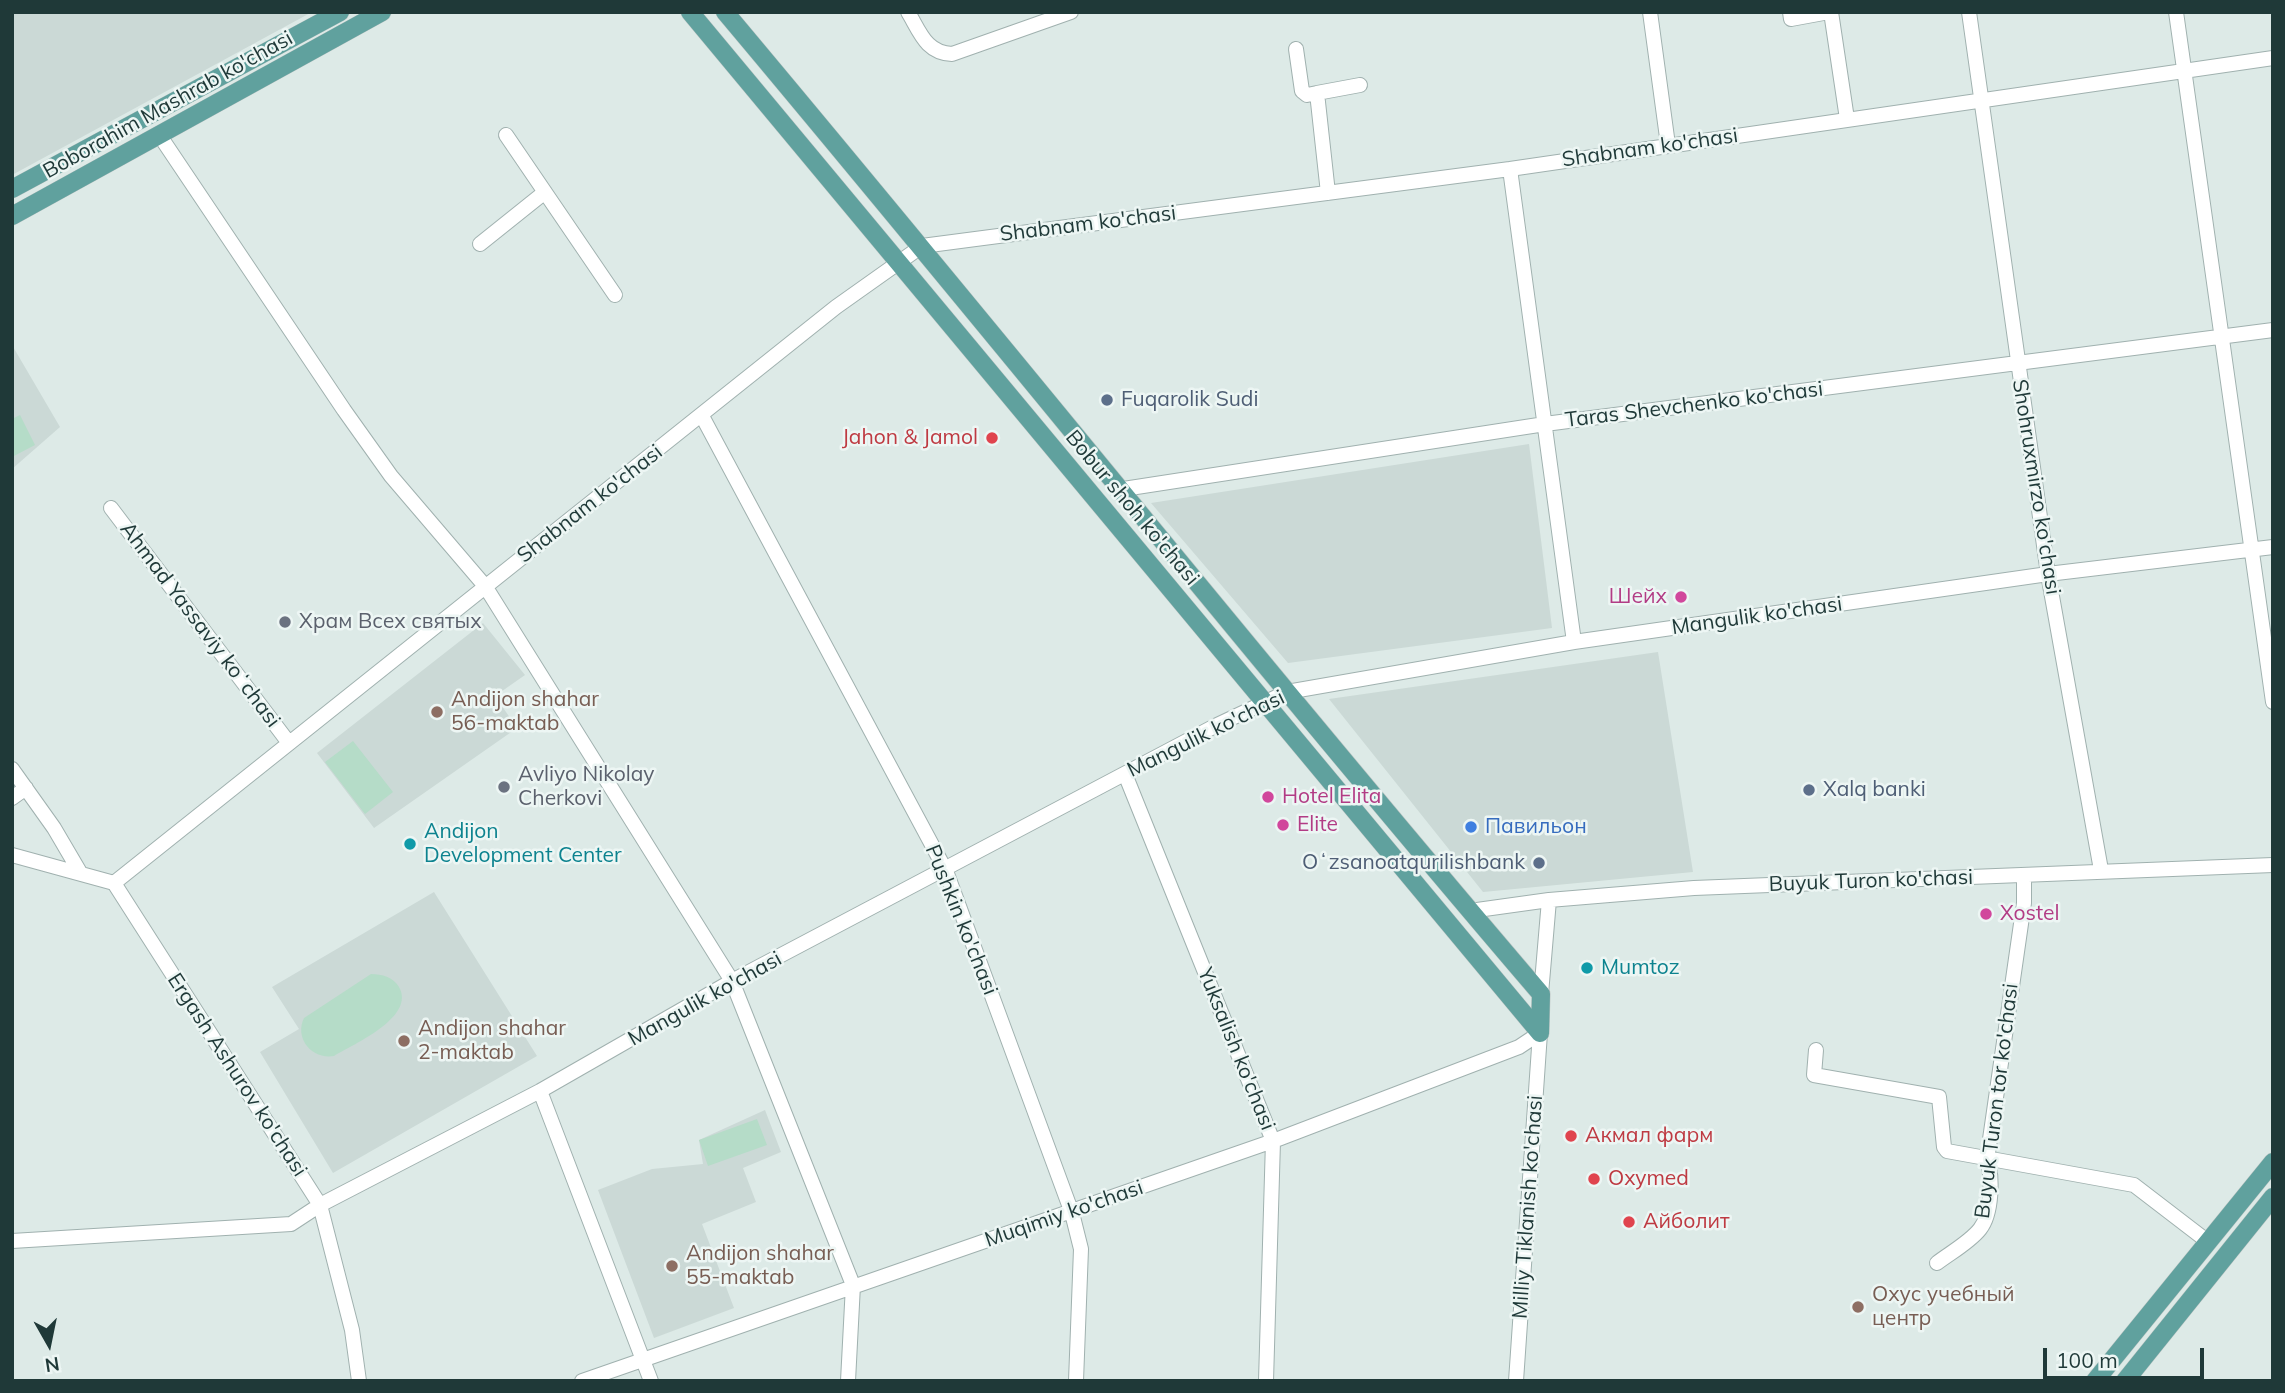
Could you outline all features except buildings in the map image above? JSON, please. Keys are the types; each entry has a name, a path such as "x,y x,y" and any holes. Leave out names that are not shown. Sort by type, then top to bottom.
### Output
{"main road":[{"name":"Boborahim Mashrab ko'chasi","path":"12,189 340,12"},
{"name":"Boborahim Mashrab ko'chasi","path":"12,216 382,12"},
{"name":"Bobur shoh ko'chasi","path":"690,12 1540,1033"},
{"name":"Bobur shoh ko'chasi","path":"725,12 922,246 1117,490 1541,994"},
{"path":"226,74 237,93"},
{"path":"1540,1033 1541,994"},
{"path":"2095,1381 2273,1162"},
{"path":"2124,1381 2273,1197"}],"street":[{"path":"908,12 929,47 939,53 952,54 1071,12"},
{"path":"1650,12 1668,145"},
{"path":"1790,12 1791,19 1830,12 1847,119"},
{"name":"Shohruxmirzo ko'chasi","path":"1969,12 2048,574 2101,870"},
{"path":"2176,12 2273,702"},
{"path":"1296,50 1302,91 1307,95 1360,85"},
{"name":"Shabnam ko'chasi","path":"114,883 836,307 922,246 1510,169 2273,58"},
{"path":"1317,93 1328,193"},
{"path":"506,135 615,295"},
{"path":"160,136 344,410 391,475 485,586 732,981 853,1285 848,1381"},
{"path":"1510,169 1574,642"},
{"path":"480,244 545,192"},
{"name":"Taras Shevchenko ko'chasi","path":"1117,490 1545,424 2273,330"},
{"name":"Pushkin ko'chasi","path":"702,416 946,871 1072,1213 1081,1249 1076,1381"},
{"name":"Ahmad Yassaviy koʻchasi","path":"111,508 289,743"},
{"name":"Mangulik ko'chasi","path":"320,1205 540,1091 732,981 946,871 1263,702 1287,692 1574,642 2048,574 2273,547"},
{"path":"12,769 81,874"},
{"name":"Yuksalish ko'chasi","path":"1125,774 1273,1141 1266,1381"},
{"path":"12,798 26,788"},
{"path":"15,858 114,883"},
{"name":"Buyuk Turon ko'chasi","path":"1470,911 1549,900 1705,888 2273,865"},
{"name":"Buyuk Turon tor ko'chasi","path":"1937,1263 1980,1230 1985,1218 1992,1174 1987,1160 2024,903 2024,876"},
{"name":"Ergash Ashurov ko'chasi","path":"114,883 320,1205 352,1330 359,1381"},
{"path":"1541,994 1549,900"},
{"name":"Muqimiy ko'chasi","path":"582,1381 1273,1141 1519,1047 1540,1033"},
{"name":"Milliy Tiklanish ko'chasi","path":"1517,1381 1540,1033"},
{"path":"1816,1050 1814,1075 1939,1097 1945,1150 1987,1160 2134,1185 2207,1241"},
{"path":"540,1091 651,1381"},
{"path":"12,1241 268,1228 291,1224 320,1205"}],"shaded area":[{"path":"12,12 312,12 12,175"},
{"path":"12,345 60,427 12,469"},
{"path":"1529,444 1552,628 1288,663 1151,503"},
{"name":"Andijon shahar 56-maktab","path":"483,623 525,675 495,696 517,728 374,828 317,753"},
{"path":"1658,652 1693,872 1483,892 1329,699"},
{"name":"Andijon shahar 2-maktab","path":"434,892 537,1056 333,1173 260,1052 299,1029 272,987"},
{"name":"Andijon shahar 55-maktab","path":"765,1110 781,1152 743,1168 756,1202 702,1224 734,1308 654,1338 598,1190 652,1169 703,1164 699,1140"}],"green space":[{"path":"20,415 35,445 12,457 12,419"},
{"path":"353,741 393,792 365,814 325,762"},
{"path":"371,974 387,977 399,987 402,998 399,1009 368,1037 334,1056 319,1055 312,1051 301,1033 304,1018"},
{"path":"757,1119 767,1145 708,1166 699,1140"}],"place":[{"name":"Fuqarolik Sudi","path":"1107,400"},
{"name":"Jahon & Jamol","path":"992,438"},
{"name":"Шейх","path":"1681,597"},
{"name":"Храм Всех святых","path":"285,622"},
{"name":"Andijon shahar 56-maktab","path":"437,712"},
{"name":"Avliyo Nikolay Cherkovi","path":"504,787"},
{"name":"Xalq banki","path":"1809,790"},
{"name":"Hotel Elita","path":"1268,797"},
{"name":"Elite","path":"1283,825"},
{"name":"Павильон","path":"1471,827"},
{"name":"Andijon Development Center","path":"410,844"},
{"name":"Oʻzsanoatqurilishbank","path":"1539,863"},
{"name":"Xostel","path":"1986,914"},
{"name":"Mumtoz","path":"1587,968"},
{"name":"Andijon shahar 2-maktab","path":"404,1041"},
{"name":"Акмал фарм","path":"1571,1136"},
{"name":"Oxymed","path":"1594,1179"},
{"name":"Айболит","path":"1629,1222"},
{"name":"Andijon shahar 55-maktab","path":"672,1266"},
{"name":"Охус учебный центр","path":"1858,1307"}]}
